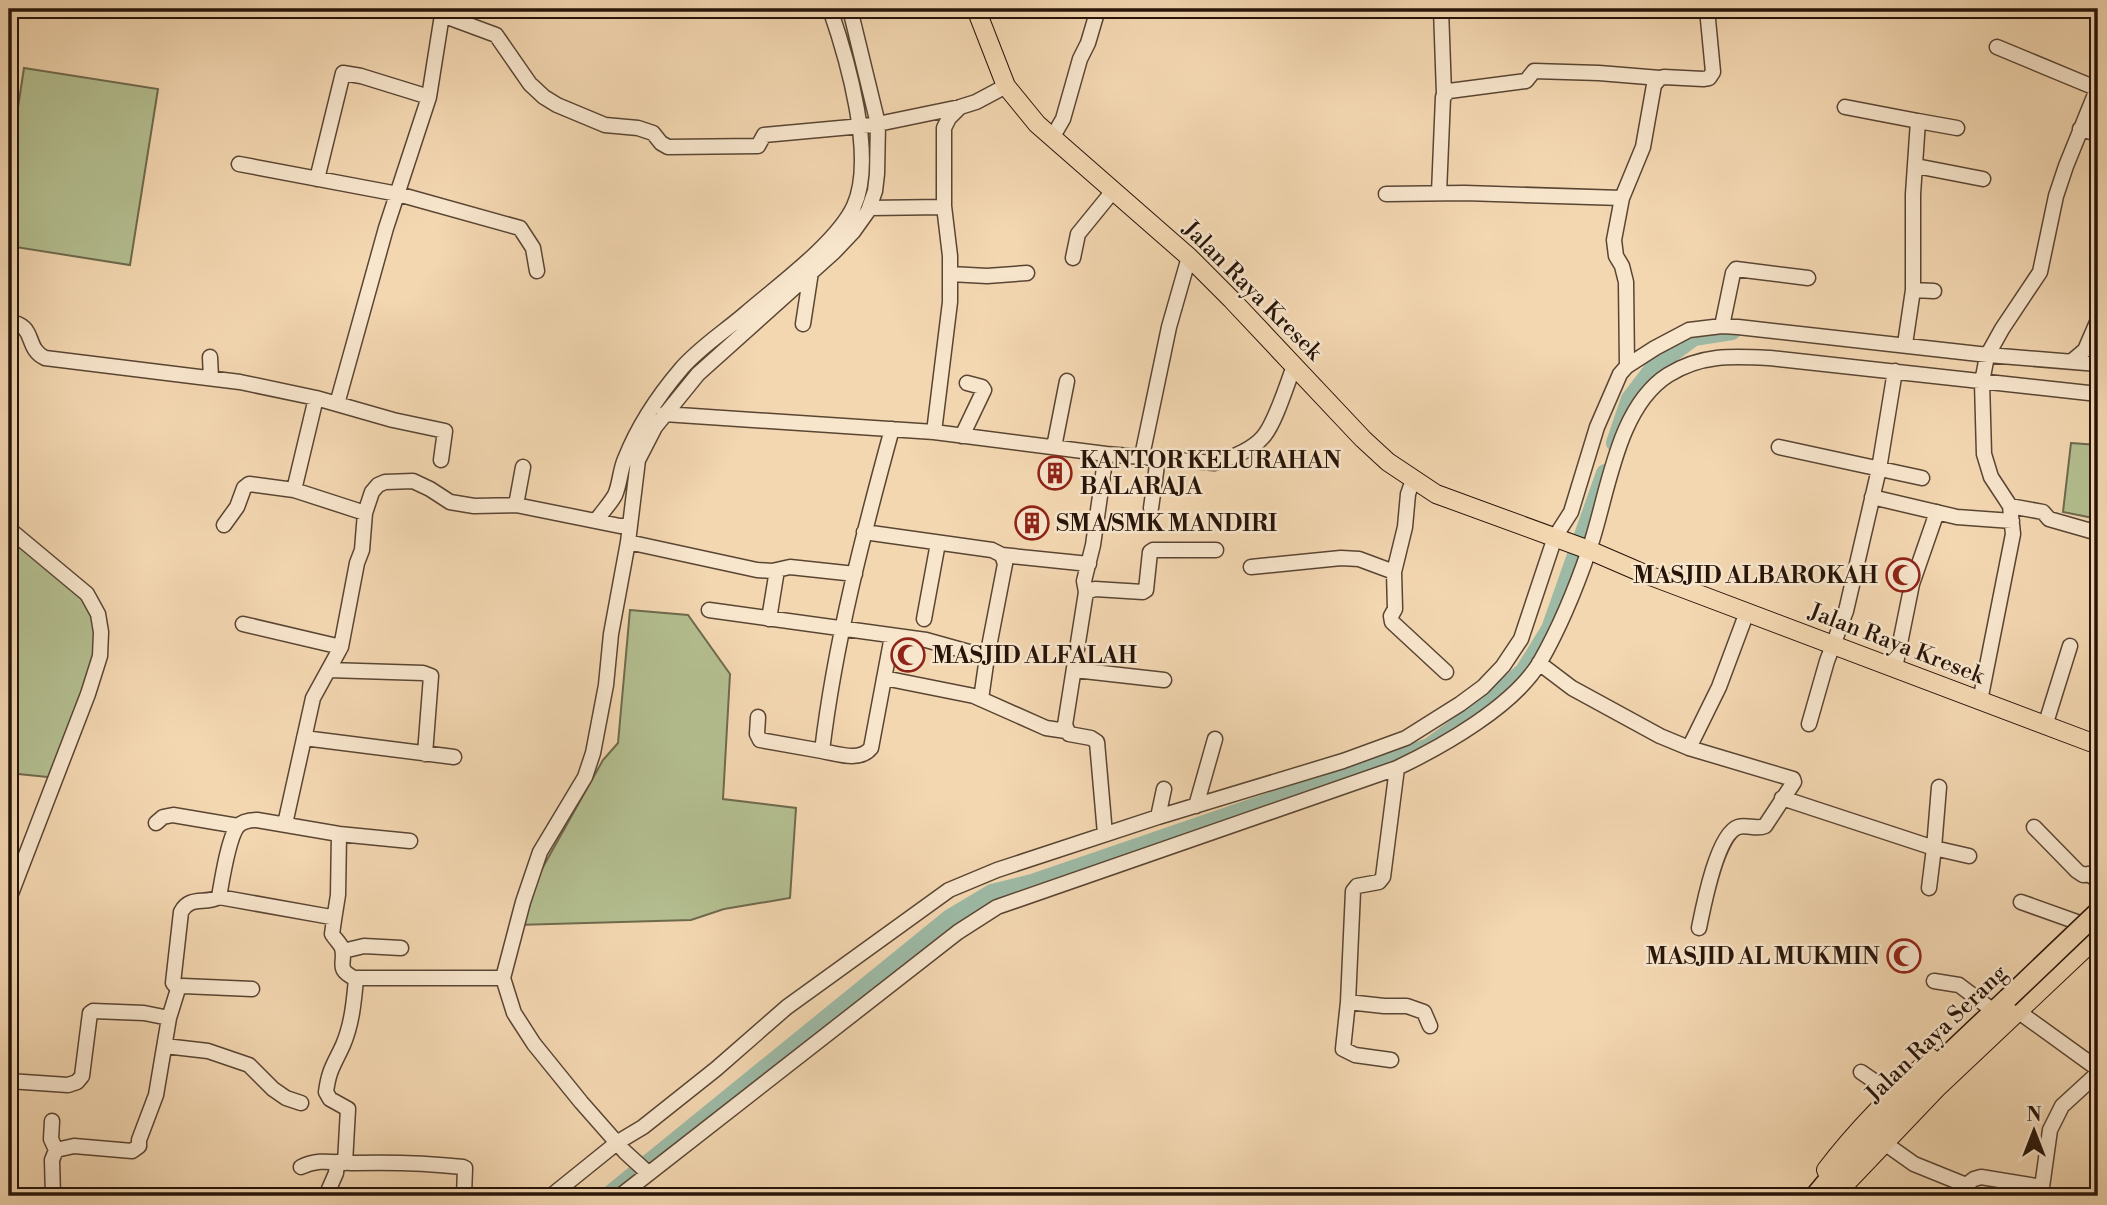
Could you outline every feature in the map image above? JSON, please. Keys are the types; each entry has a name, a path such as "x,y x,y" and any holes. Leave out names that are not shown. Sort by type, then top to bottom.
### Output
{"highway":[{"name":"Jalan Raya Serang","path":"1815,1196 1921,1079 2098,912"},
{"name":"Jalan Raya Serang","path":"1831,1196 1849,1159 2098,925"}],"main road":[{"name":"Jalan Raya Kresek","path":"976,9 1006,86 1037,124 1189,257 1363,439 1413,480 1449,499 1588,549 1640,572 2098,745"},
{"path":"1809,1196 1844,1147 1893,1094 2098,902"},
{"path":"1831,1196 1883,1142 2098,936"},
{"path":"2023,973 2025,981 2031,987 2044,988"}],"street":[{"path":"830,9 846,27"},
{"path":"648,1172 581,1102 534,1044 514,1013 498,978 540,852 585,777 593,753 628,542 625,526 638,460 651,433 698,374 811,272 862,208 869,174 863,154 868,125 846,27 850,9"},
{"path":"1439,193 1444,94 1441,9"},
{"path":"1444,94 1448,91 1525,80 1534,71 1703,79 1711,76 1713,72 1707,9"},
{"path":"337,404 386,228 429,97 441,12 496,35 530,84 556,105 605,125 638,128 653,133 661,143 668,146 758,146 764,135 868,125 960,107 1006,86"},
{"path":"1052,138 1063,119 1080,59 1096,16"},
{"path":"1980,701 2012,534 2011,513 1986,466 1982,379 1987,356 2001,329 2040,272 2056,196 2098,88 1997,47"},
{"path":"317,178 343,73 429,97"},
{"path":"1627,366 1626,282 1616,256 1614,240 1622,198 1643,147 1654,85 1660,78"},
{"path":"934,432 950,302 944,207 944,128 960,107"},
{"path":"1845,107 1957,128"},
{"path":"1905,344 1913,290 1913,194 1918,121"},
{"path":"2080,129 2098,134"},
{"path":"239,164 398,194 520,228 533,248 537,271"},
{"path":"1916,166 1983,179"},
{"path":"1073,258 1079,234 1113,191"},
{"path":"1386,194 1622,198"},
{"path":"862,208 944,207"},
{"path":"597,521 615,494 624,461 645,418 680,370 692,356 828,249"},
{"path":"1142,456 1169,327 1189,257"},
{"path":"1722,326 1735,269 1808,278"},
{"path":"803,324 811,272"},
{"path":"950,274 1027,274"},
{"path":"1913,290 1934,290"},
{"path":"2072,361 2085,350 2098,320"},
{"path":"9,322 24,326 35,351 45,358 240,382 316,398 393,420 445,431 441,460"},
{"path":"551,1196 622,1147 787,1007 949,890 997,870 1105,834 1343,761 1406,738 1460,705 1483,687 1503,666 1521,639 1558,538 1571,512 1606,404 1620,374 1627,366 1671,338 1689,330 1722,326 1905,344 1987,356 2098,364"},
{"path":"620,1196 958,932 997,907 1397,768 1462,734 1511,695 1539,663 1572,596 1620,446 1634,411 1649,391 1666,376 1689,364 1722,356 1770,358 1982,379 2098,394"},
{"path":"210,357 211,378"},
{"path":"664,415 934,432 1106,454 1214,463 1230,458 1266,435 1294,366"},
{"path":"1809,724 1846,611 1879,469 1895,371"},
{"path":"1054,447 1067,381"},
{"path":"962,436 984,390 967,383"},
{"path":"295,490 316,398"},
{"path":"822,751 831,684 864,531 892,429"},
{"path":"1779,447 1923,478"},
{"path":"1066,731 1086,592 1084,581 1106,454"},
{"path":"1151,508 1158,458"},
{"path":"516,505 523,467"},
{"path":"1413,480 1394,572 1395,609 1392,619 1446,672"},
{"path":"285,824 313,698 341,647 357,563 362,550 365,513 372,492 378,485 385,482 413,481 450,502 474,506 516,505 625,526"},
{"path":"224,525 237,507 244,488 249,484 295,490 365,513"},
{"path":"1872,497 1957,517 2043,512 2049,519 2098,533"},
{"path":"1895,668 1912,584 1937,512"},
{"path":"9,529 87,594 98,614 101,632 100,656 88,694 9,899"},
{"path":"864,531 992,550 1002,555 1089,564"},
{"path":"628,542 757,569 777,570 790,567 855,574"},
{"path":"924,619 938,543"},
{"path":"1086,592 1095,589 1143,592 1146,590 1150,552 1153,550 1216,550"},
{"path":"981,699 1005,564 1002,555"},
{"path":"1251,567 1341,558 1359,559 1394,572"},
{"path":"769,619 777,570"},
{"path":"709,610 926,640 987,657"},
{"path":"1689,748 1719,687 1747,612"},
{"path":"243,624 341,647"},
{"path":"758,717 757,734 760,740 858,757 868,752 892,636"},
{"path":"2045,726 2070,646"},
{"path":"1539,663 1572,688 1660,736 1689,748 1789,776 1794,782 1765,826 1757,829 1737,827 1728,838 1715,861 1699,928"},
{"path":"329,670 423,673 431,676 425,754"},
{"path":"1075,670 1164,680"},
{"path":"884,678 964,693 1046,728 1091,738 1097,743 1105,834"},
{"path":"304,738 454,757"},
{"path":"1196,806 1215,739"},
{"path":"1391,1060 1373,1059 1343,1049 1353,891 1357,886 1379,882 1383,877 1397,768"},
{"path":"1929,888 1939,787"},
{"path":"1158,817 1164,789"},
{"path":"1782,798 1934,848 1969,856"},
{"path":"156,822 173,815 238,826"},
{"path":"219,897 227,857 238,826 247,820 339,834 410,841"},
{"path":"2034,827 2077,871 2083,875 2095,873"},
{"path":"339,834 338,895 332,934 343,951 344,973 356,979 498,978"},
{"path":"178,989 173,983 181,912 185,905 192,901 210,902 219,897 331,916 334,920"},
{"path":"2021,902 2077,922"},
{"path":"343,951 364,946 401,948"},
{"path":"326,1196 341,1162 348,1109 330,1099 326,1093 332,1063 342,1047 352,1017 356,979"},
{"path":"1934,981 1959,985 1987,1006"},
{"path":"56,1150 74,1146 132,1151 136,1149 156,1095 169,1018 178,989 183,986 251,989"},
{"path":"1348,1002 1407,1006 1424,1012 1430,1026"},
{"path":"9,1081 68,1085 77,1082 82,1076 90,1013 93,1011 144,1013 169,1018"},
{"path":"1883,1142 1914,1164 1966,1190 1974,1179 1981,1177 2042,1192 2050,1130 2062,1106 2098,1071 2019,1012"},
{"path":"165,1046 208,1051 249,1065 261,1079 280,1093 301,1103"},
{"path":"1861,1072 1893,1094"},
{"path":"52,1121 51,1139 56,1150 52,1160 53,1196"},
{"path":"301,1167 312,1161 423,1162 463,1167 464,1196"}],"green space":[{"path":"24,68 158,89 130,265 9,246 9,166"},
{"path":"2071,443 2098,445 2098,519 2063,512"},
{"path":"9,529 76,578 99,620 96,673 57,778 9,773"},
{"path":"630,610 688,615 730,674 723,799 796,808 790,898 724,909 691,920 517,925 534,883 603,760 618,743"}],"waterway":[{"path":"1615,443 1630,399 1656,365 1694,337 1732,331"},
{"path":"608,1196 950,918 992,893 1032,883 1429,747 1485,706 1524,671 1550,629 1605,473"}],"place":[{"name":"KANTOR KELURAHAN BALARAJA","path":"1055,473"},
{"name":"SMA/SMK MANDIRI","path":"1032,523"},
{"name":"MASJID ALBAROKAH","path":"1903,575"},
{"name":"MASJID ALFALAH","path":"908,655"},
{"name":"MASJID AL MUKMIN","path":"1904,956"}]}
